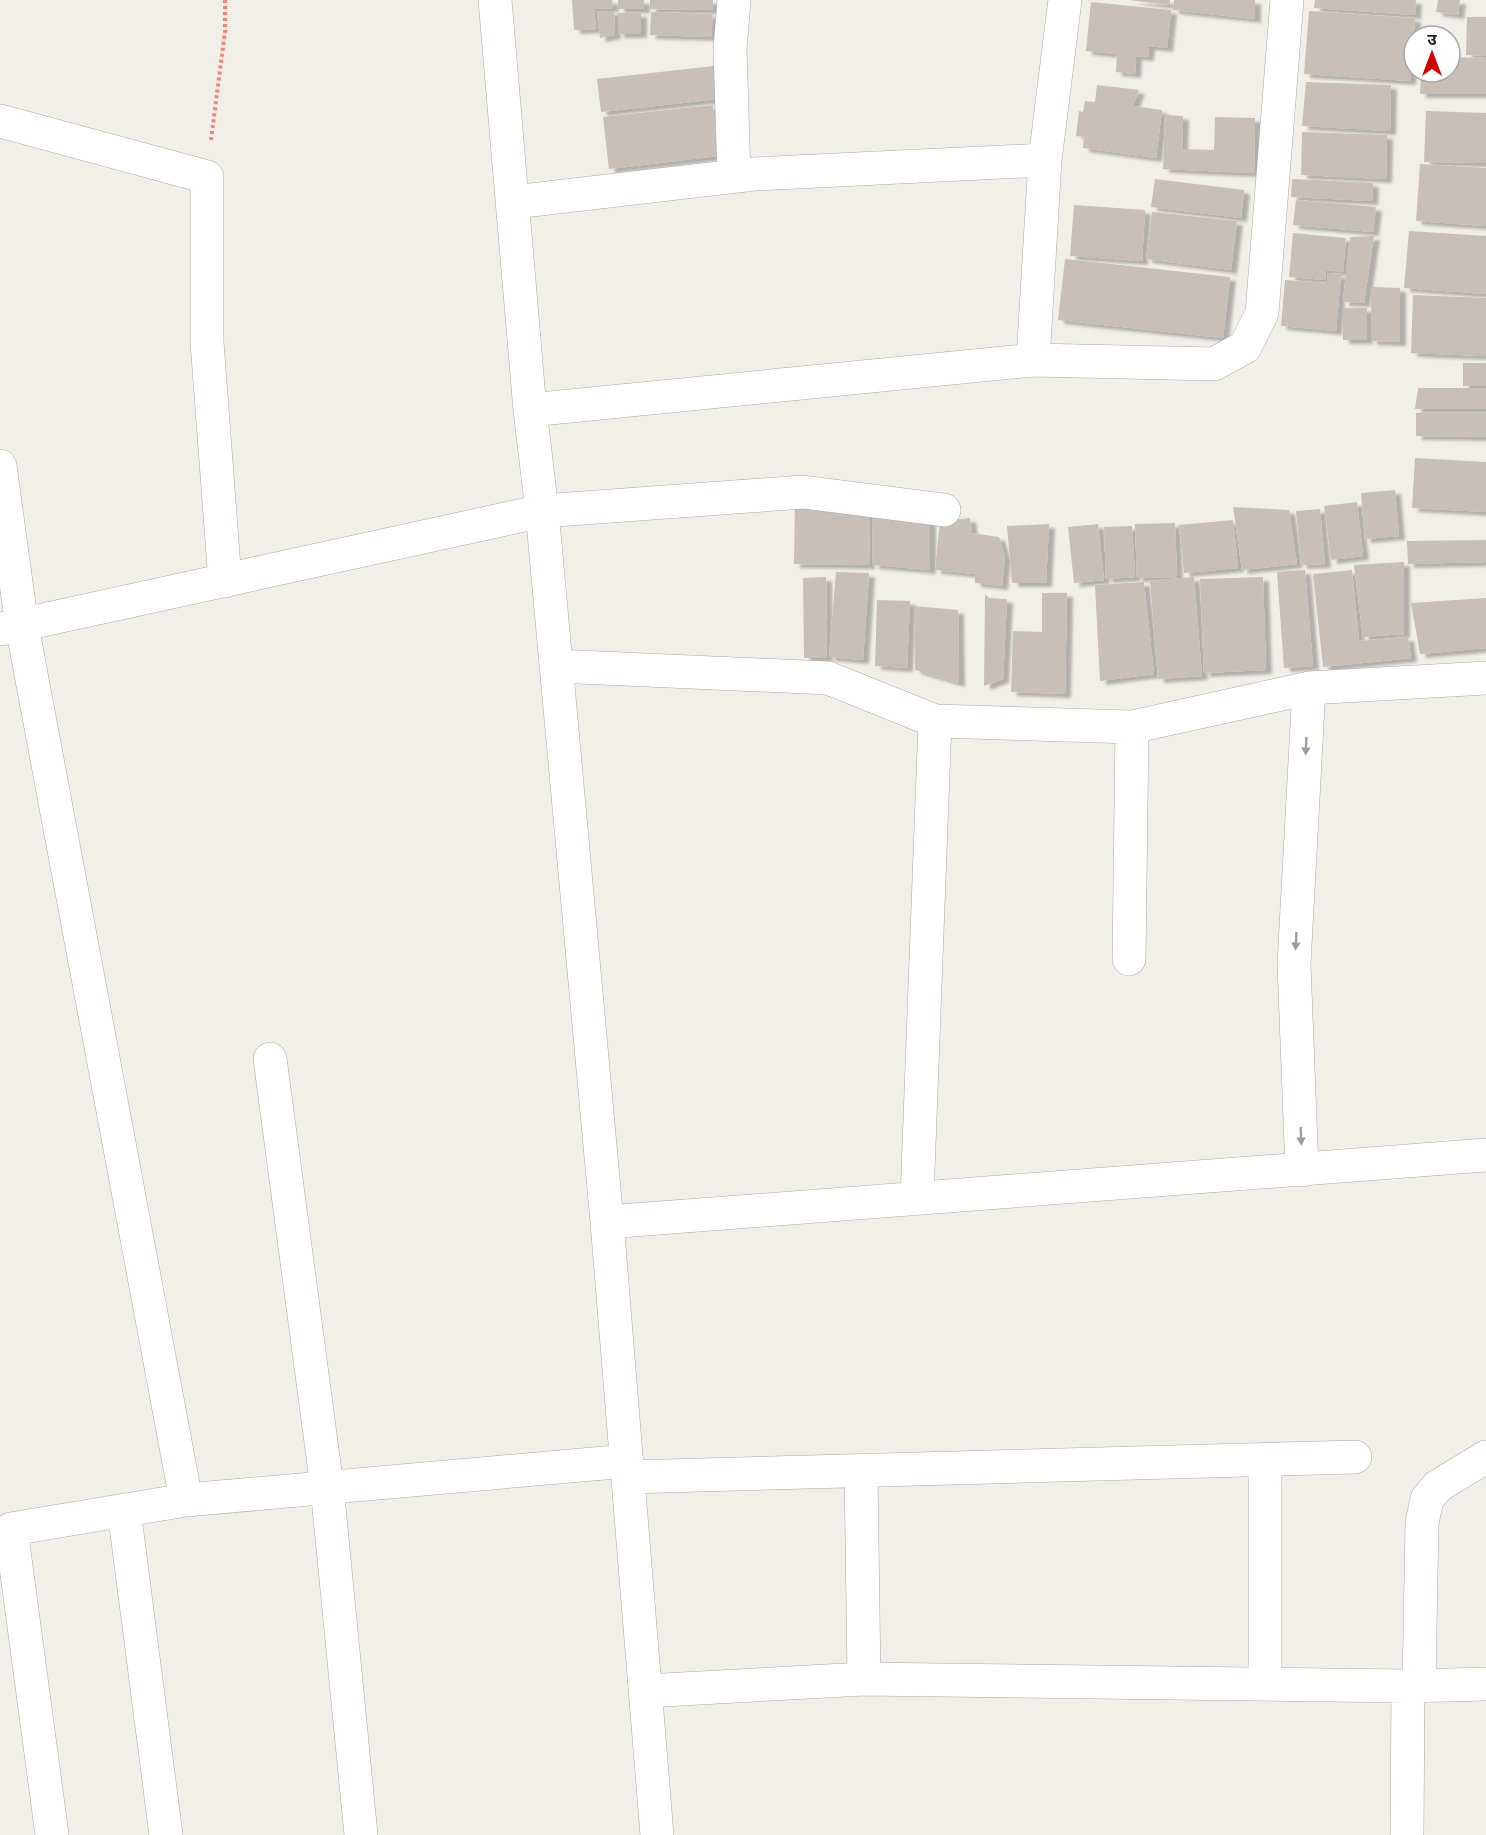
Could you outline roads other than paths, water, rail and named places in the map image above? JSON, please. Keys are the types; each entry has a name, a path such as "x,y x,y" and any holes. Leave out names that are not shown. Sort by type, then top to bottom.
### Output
{"street":[{"path":"495,0 530,410 542,512 607,1222 657,1835"},
{"path":"734,0 730,49 734,176"},
{"path":"1033,360 1045,159 1065,0"},
{"path":"530,410 1033,360 1214,364 1245,347 1262,313 1287,0"},
{"path":"0,121 207,177 207,342 225,582"},
{"path":"514,202 734,176 1045,159"},
{"path":"0,466 11,628 186,1500"},
{"path":"11,628 542,512 803,492 945,510"},
{"path":"556,666 828,678 935,721 1132,727 1309,688 1486,678"},
{"path":"1302,1170 1294,964 1309,688"},
{"path":"917,1198 935,721"},
{"path":"1129,959 1132,727"},
{"path":"270,1059 327,1487 362,1835"},
{"path":"607,1222 1486,1155"},
{"path":"52,1835 5,1519 124,1510 186,1500 327,1487 627,1469 861,1471 1355,1457"},
{"path":"1407,1835 1422,1523 1427,1499 1438,1486 1486,1457"},
{"path":"1265,1460 1265,1684"},
{"path":"861,1471 864,1679"},
{"path":"124,1510 166,1835"},
{"path":"645,1691 864,1679 1414,1686 1486,1684"}]}
